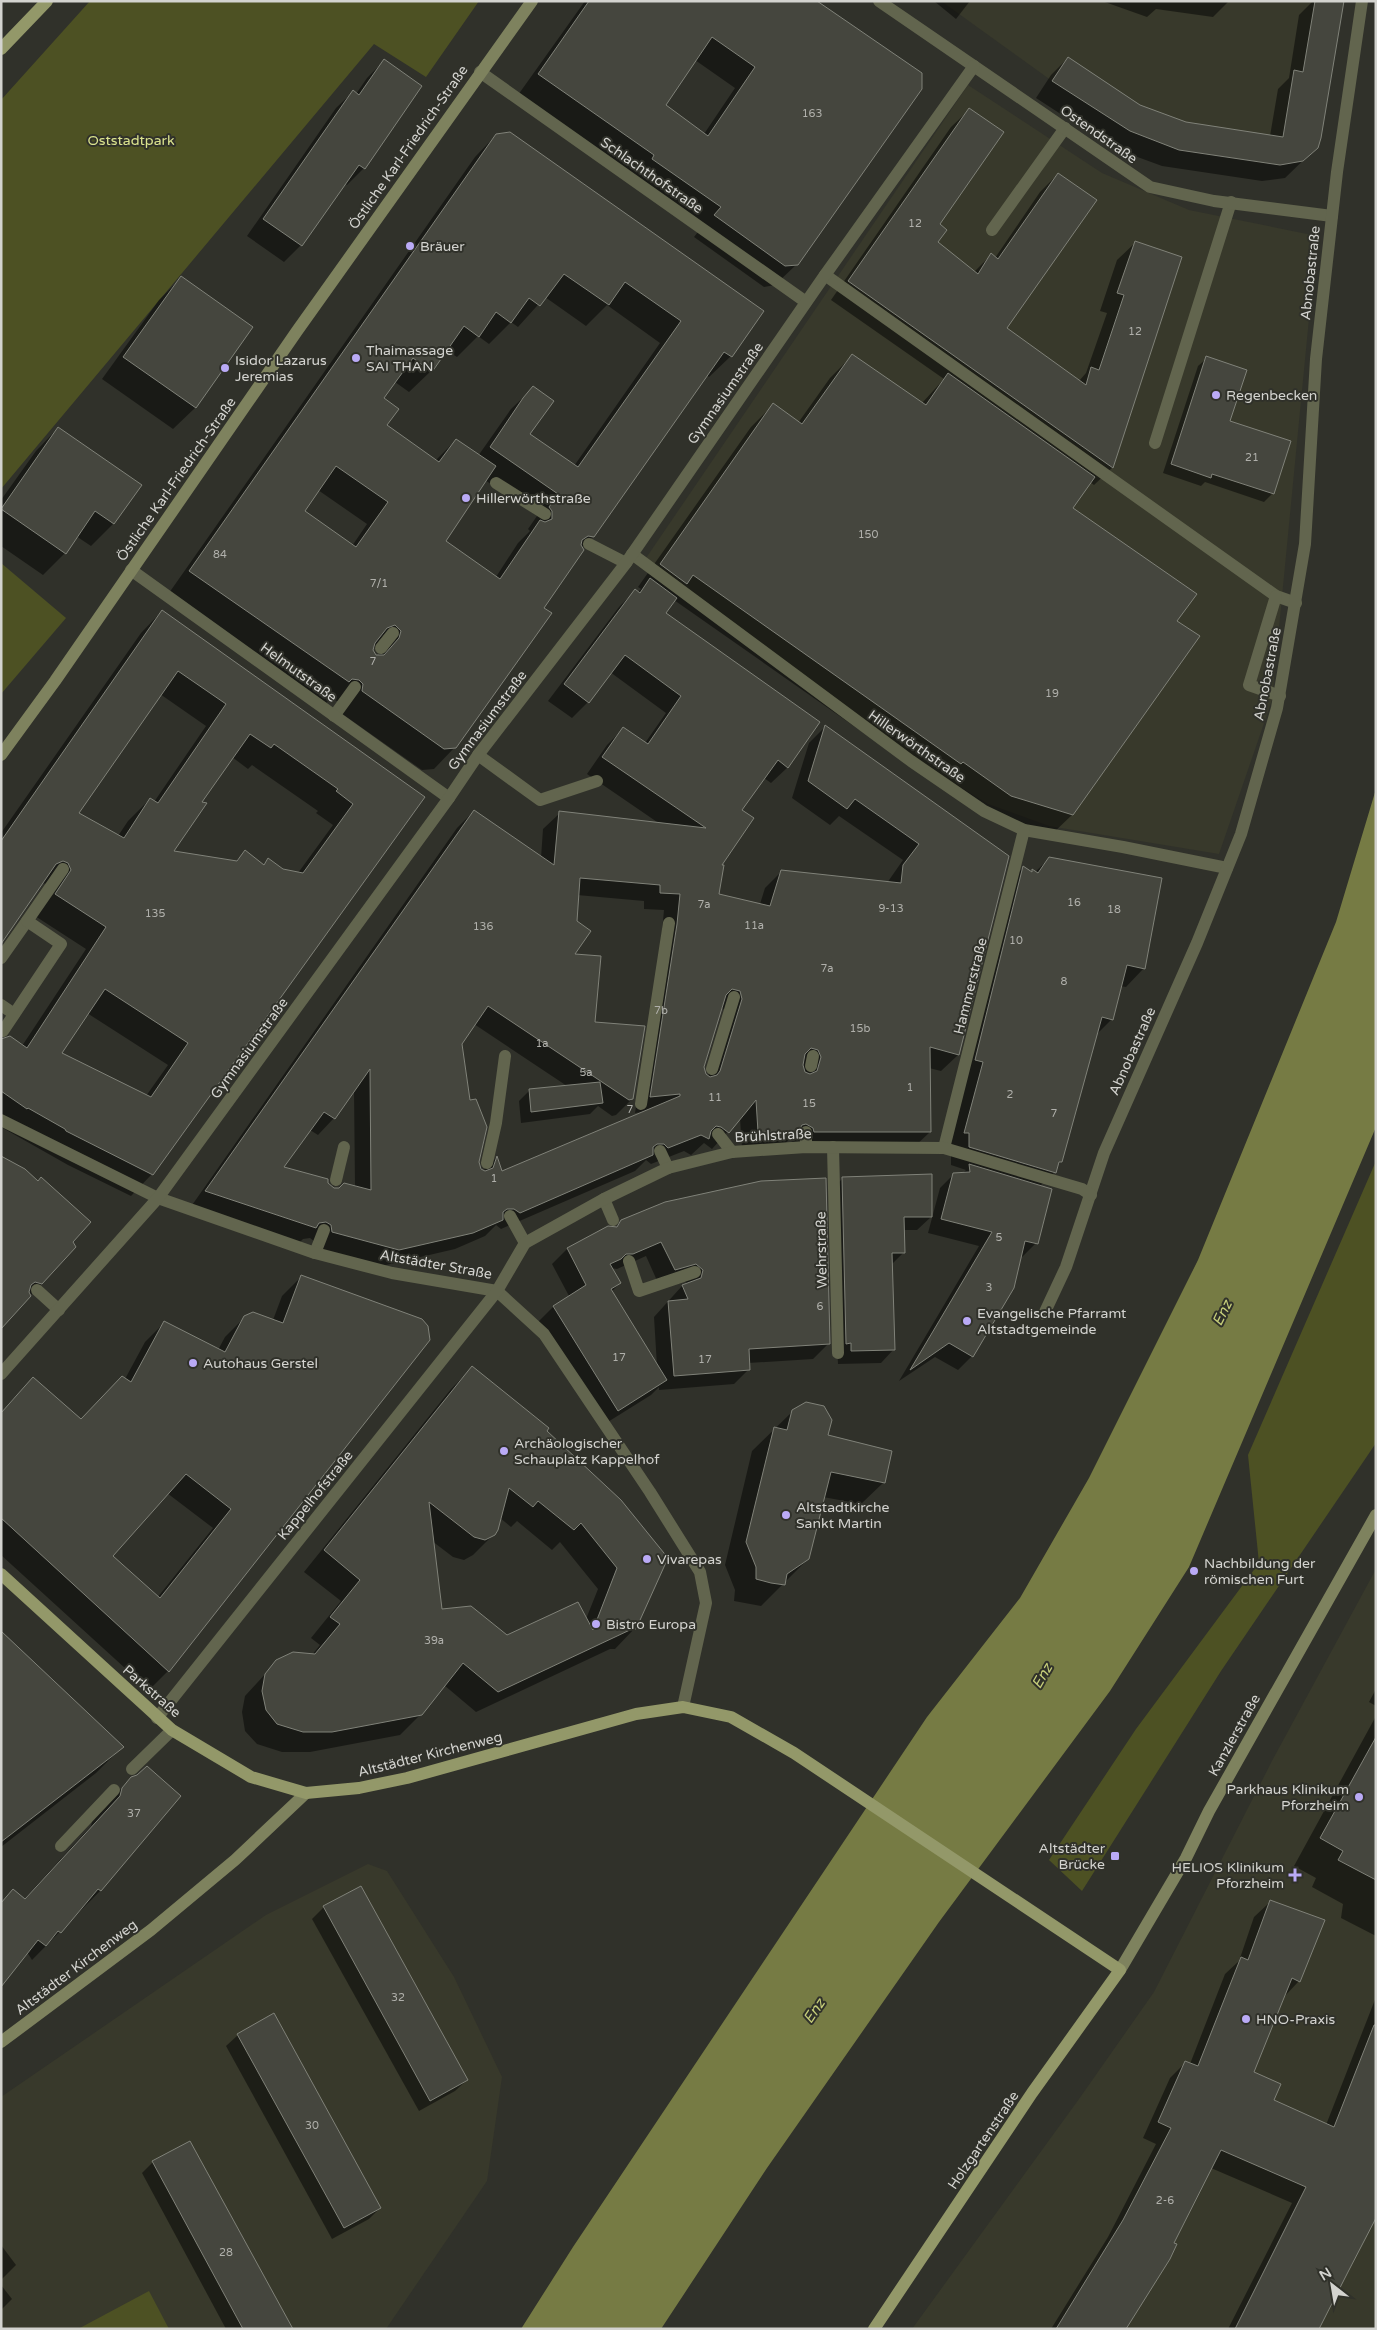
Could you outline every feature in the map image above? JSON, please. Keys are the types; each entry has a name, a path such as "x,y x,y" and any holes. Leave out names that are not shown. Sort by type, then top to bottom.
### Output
{"main road":[{"path":"1,49 47,1"},
{"name":"Östliche Karl-Friedrich-Straße","path":"1,755 302,323 532,1"},
{"name":"Kanzlerstraße","path":"1120,1970 1186,1858 1209,1811 1376,1515"},
{"name":"Parkstraße","path":"1,1574 156,1718 172,1730 251,1777 306,1793"},
{"name":"Altstädter Kirchenweg","path":"1,2042 166,1917 236,1860 306,1793 359,1788 407,1778 636,1714 683,1708 731,1717 797,1755 1120,1970"},
{"name":"Holzgartenstraße","path":"874,2329 1032,2093 1120,1970"}],"street":[{"name":"Ostendstraße","path":"879,1 1150,187 1231,202 1332,216"},
{"name":"Abnobastraße","path":"1044,1314 1066,1267 1104,1153 1120,1114 1197,943 1227,868 1253,795 1280,696 1305,544 1316,359 1332,216 1362,1"},
{"name":"Gymnasiumstraße","path":"1,1374 158,1198 449,798 478,755 629,558 825,274 974,66"},
{"name":"Schlachthofstraße","path":"480,72 806,302"},
{"path":"992,230 1065,128"},
{"path":"1155,443 1231,202"},
{"path":"825,274 1276,596 1296,603"},
{"path":"496,484 545,514"},
{"name":"Hillerwörthstraße","path":"589,544 629,558 911,761 984,810 1024,830 1227,868"},
{"name":"Helmutstraße","path":"131,570 449,798"},
{"path":"1276,596 1249,686 1280,696"},
{"path":"381,648 393,633"},
{"path":"334,716 355,687"},
{"path":"478,755 540,800 597,782"},
{"name":"Hammerstraße","path":"944,1148 1024,830"},
{"path":"1,958 63,869"},
{"path":"3,1031 61,944 27,921"},
{"path":"641,1104 669,923"},
{"path":"712,1069 734,996"},
{"path":"1,1005 14,1014"},
{"path":"487,1162 496,1123 505,1056"},
{"name":"Altstädter Straße","path":"1,1120 158,1198 315,1253 392,1274 497,1291 544,1334 650,1492 700,1572 706,1603 683,1708"},
{"path":"806,1132 806,1147"},
{"path":"718,1134 732,1152"},
{"path":"336,1180 344,1147"},
{"name":"Brühlstraße","path":"525,1243 604,1199 668,1168 732,1152 806,1147 944,1148 1082,1189 1091,1195"},
{"name":"Wehrstraße","path":"833,1147 838,1353"},
{"path":"660,1152 668,1168"},
{"path":"604,1199 613,1220"},
{"path":"497,1291 525,1243 510,1216"},
{"path":"315,1253 324,1230"},
{"path":"629,1261 639,1291 695,1272"},
{"path":"37,1290 59,1310"},
{"name":"Kappelhofstraße","path":"156,1718 497,1291"},
{"path":"132,1769 172,1730"},
{"path":"61,1846 114,1790"}],"shaded area":[{"path":"941,1 1344,1 1318,148 1303,161 1280,165 1179,150 1130,131 1052,81"},
{"path":"968,85 1102,173 1189,210 1317,236 1272,700 1219,854 1049,826 988,804 915,759 644,561"},
{"name":"HELIOS Klinikum Pforzheim","path":"1376,1569 1375,2329 912,2329 1154,1992 1273,1759"},
{"path":"368,1864 387,1871 454,1977 502,2077 487,2181 386,2329 1,2329 1,2097 266,1915"}],"green space":[{"name":"Oststadtpark","path":"90,1 479,1 426,77 374,44 1,489 1,100"},
{"path":"1,563 66,618 1,694"},
{"path":"1376,1161 1376,1443 1221,1671 1082,1891 1049,1860 1136,1729 1259,1563 1248,1455"},
{"path":"149,2291 169,2329 78,2329"}],"water":[{"name":"Enz","path":"1376,789 1376,1127 1189,1567 1110,1691 939,1922 767,2168 661,2329 521,2329 573,2247 927,1717 1020,1598 1089,1478 1198,1260 1336,922"}],"building":[{"path":"589,1 817,1 922,73 922,89 798,265 785,266 714,215 721,207 652,159 654,155 538,74","holes":["712,37 755,67 708,136 666,105"]},
{"path":"1315,1 1344,1 1321,138 1318,148 1303,161 1280,165 1179,150 1130,131 1052,81 1068,57 1140,105 1186,122 1283,137 1294,70 1303,72"},
{"path":"384,59 422,86 365,169 359,165 302,246 263,219 353,90 359,95"},
{"path":"969,108 1004,132 940,224 947,230 938,242 978,274 991,253 998,259 1058,173 1097,200 1007,328 1086,385 1091,367 1099,370 1124,295 1117,293 1135,241 1182,257 1113,468 848,281"},
{"path":"510,132 764,311 732,357 724,352 594,537 588,536 582,540 581,545 584,550 544,608 552,613 456,748 444,749 362,691 363,684 359,680 352,679 349,682 189,571 496,134","holes":["564,274 609,305 625,282 681,321 578,467 530,434 554,401 533,386 523,398 490,447 558,494 549,507 552,511 552,519 545,522 540,520 500,579 446,541 496,466 456,439 439,462 387,425 399,409 384,398 413,358 432,372 464,326 479,337 496,312 511,323 529,298 540,306","336,466 388,502 356,547 305,511","395,625 401,631 399,638 384,655 376,655 373,650 375,643 387,628"]},
{"path":"181,276 253,327 196,408 123,357"},
{"path":"852,354 926,405 948,373 1095,477 1073,508 1197,594 1177,621 1200,636 1073,815 1011,796 963,762 961,764 693,575 687,584 660,564 773,403 802,424"},
{"path":"1206,356 1247,370 1230,421 1291,441 1274,494 1212,474 1211,478 1171,464"},
{"path":"58,427 142,485 114,524 95,511 66,554 1,509"},
{"path":"650,578 677,598 666,613 820,722 788,768 778,760 742,810 754,818 722,865 724,865 719,894 770,906 781,870 901,883 903,865 919,844 855,799 847,809 808,781 825,725 1009,856 959,1055 930,1047 931,1132 814,1132 813,1128 806,1124 802,1125 798,1132 758,1132 756,1100 729,1133 716,1126 711,1131 709,1139 701,1135 668,1148 664,1144 657,1144 653,1147 653,1155 520,1213 514,1209 507,1209 503,1212 503,1220 473,1233 399,1250 332,1232 331,1225 326,1222 319,1223 316,1228 205,1191 474,810 554,865 559,811 706,828 602,757 623,727 648,744 681,696 625,655 589,703 564,684 635,589 640,593","holes":["580,878 660,885 660,893 680,894 650,1097 680,1094 680,1096 502,1171 497,1156 493,1168 485,1171 481,1169 479,1162 487,1127 476,1099 470,1100 462,1044 488,1006 629,1100 633,1099 645,1026 595,1022 601,956 575,954 591,931 577,921","732,989 740,991 742,999 720,1071 717,1075 710,1077 706,1074 704,1067 726,995","811,1048 818,1050 821,1057 817,1071 810,1074 805,1072 803,1065 805,1054","370,1069 371,1190 344,1183 339,1188 334,1188 328,1183 328,1179 284,1167 324,1112 335,1119"]},
{"path":"162,610 425,797 153,1175 66,1131 27,1109 1,1091 1,1039 10,1036 27,1048 106,927 55,894 71,870 68,863 63,861 56,864 1,944 1,841","holes":["178,671 226,704 158,803 150,798 124,838 79,813","250,734 271,748 274,744 338,789 336,791 353,804 303,873 283,869 268,858 264,865 245,850 237,861 174,851 207,803 202,802","105,989 188,1043 151,1097 62,1053"]},
{"path":"1049,857 1162,878 1145,969 1127,965 1113,1020 1102,1017 1062,1162 1059,1162 1056,1173 969,1147 969,1133 964,1133 983,1062 975,1060 1023,866 1032,872 1032,869 1038,873"},
{"path":"600,1082 603,1103 531,1112 529,1089"},
{"path":"1,1156 25,1169 38,1181 41,1177 91,1222 73,1242 76,1247 42,1284 35,1282 31,1285 29,1292 31,1296 1,1329"},
{"path":"969,1164 1052,1189 1038,1244 1025,1241 1014,1288 973,1357 949,1343 910,1370 992,1232 941,1219 953,1173 970,1172"},
{"path":"932,1174 932,1217 904,1217 905,1253 892,1253 895,1350 851,1351 851,1343 846,1344 842,1177"},
{"path":"826,1178 830,1344 749,1349 750,1370 674,1376 668,1301 688,1299 682,1285 701,1278 703,1270 696,1264 675,1270 661,1242 633,1254 626,1254 621,1259 610,1264 621,1283 611,1289 667,1380 618,1411 553,1306 586,1285 567,1248 608,1226 617,1227 621,1220 665,1202 761,1181"},
{"path":"301,1275 422,1319 428,1326 430,1340 169,1672 1,1518 1,1413 33,1377 81,1419 122,1376 131,1382 164,1321 225,1352 244,1316 253,1312 283,1323","holes":["186,1474 231,1509 160,1598 113,1556"]},
{"path":"472,1366 549,1428 547,1431 621,1500 668,1558 636,1629 632,1629 498,1692 463,1663 422,1715 332,1732 303,1732 277,1724 266,1710 262,1691 265,1674 276,1660 293,1652 315,1654 340,1624 330,1617 360,1580 324,1550","holes":["509,1488 533,1507 538,1501 574,1530 581,1523 617,1568 593,1630 578,1602 507,1635 471,1606 442,1609 429,1502 474,1537 485,1540 495,1535 498,1530"]},
{"name":"Altstadtkirche Sankt Martin","path":"806,1402 824,1406 832,1420 828,1435 892,1451 885,1483 831,1472 809,1559 787,1574 785,1585 771,1583 756,1579 756,1567 746,1542 774,1427 787,1430 792,1410"},
{"path":"1,1631 124,1747 1,1842"},
{"name":"Parkhaus Klinikum Pforzheim","path":"1376,1737 1376,1880 1338,1860 1343,1851 1320,1838"},
{"path":"147,1766 181,1796 101,1891 98,1889 61,1933 58,1931 46,1946 38,1940 1,1987 1,1903 13,1889 25,1899 120,1796 122,1788 131,1777 137,1775"},
{"path":"361,1886 468,2080 430,2101 323,1906"},
{"path":"1270,1900 1325,1920 1300,1982 1292,1978 1254,2072 1281,2084 1274,2100 1334,2127 1374,2025 1376,2025 1376,2218 1319,2329 1235,2329 1306,2187 1221,2150 1174,2243 1177,2244 1170,2259 1126,2329 1056,2329 1123,2220 1171,2128 1158,2122 1185,2061 1198,2066 1241,1957 1248,1960"},
{"path":"274,2013 381,2208 344,2228 237,2034"},
{"path":"190,2141 293,2329 243,2329 152,2161"}],"place":[{"name":"Bräuer","path":"410,246"},
{"name":"Thaimassage SAI THAN","path":"356,358"},
{"name":"Isidor Lazarus Jeremias","path":"225,368"},
{"name":"Regenbecken","path":"1216,395"},
{"name":"Hillerwörthstraße","path":"466,498"},
{"name":"Evangelische Pfarramt Altstadtgemeinde","path":"967,1321"},
{"name":"Autohaus Gerstel","path":"193,1363"},
{"name":"Archäologischer Schauplatz Kappelhof","path":"504,1451"},
{"name":"Altstadtkirche Sankt Martin","path":"786,1515"},
{"name":"Vivarepas","path":"647,1559"},
{"name":"Nachbildung der römischen Furt","path":"1194,1571"},
{"name":"Bistro Europa","path":"596,1624"},
{"name":"Parkhaus Klinikum Pforzheim","path":"1359,1797"},
{"name":"Altstädter Brücke","path":"1115,1856"},
{"name":"HELIOS Klinikum Pforzheim","path":"1295,1875"},
{"name":"HNO-Praxis","path":"1246,2019"}]}
